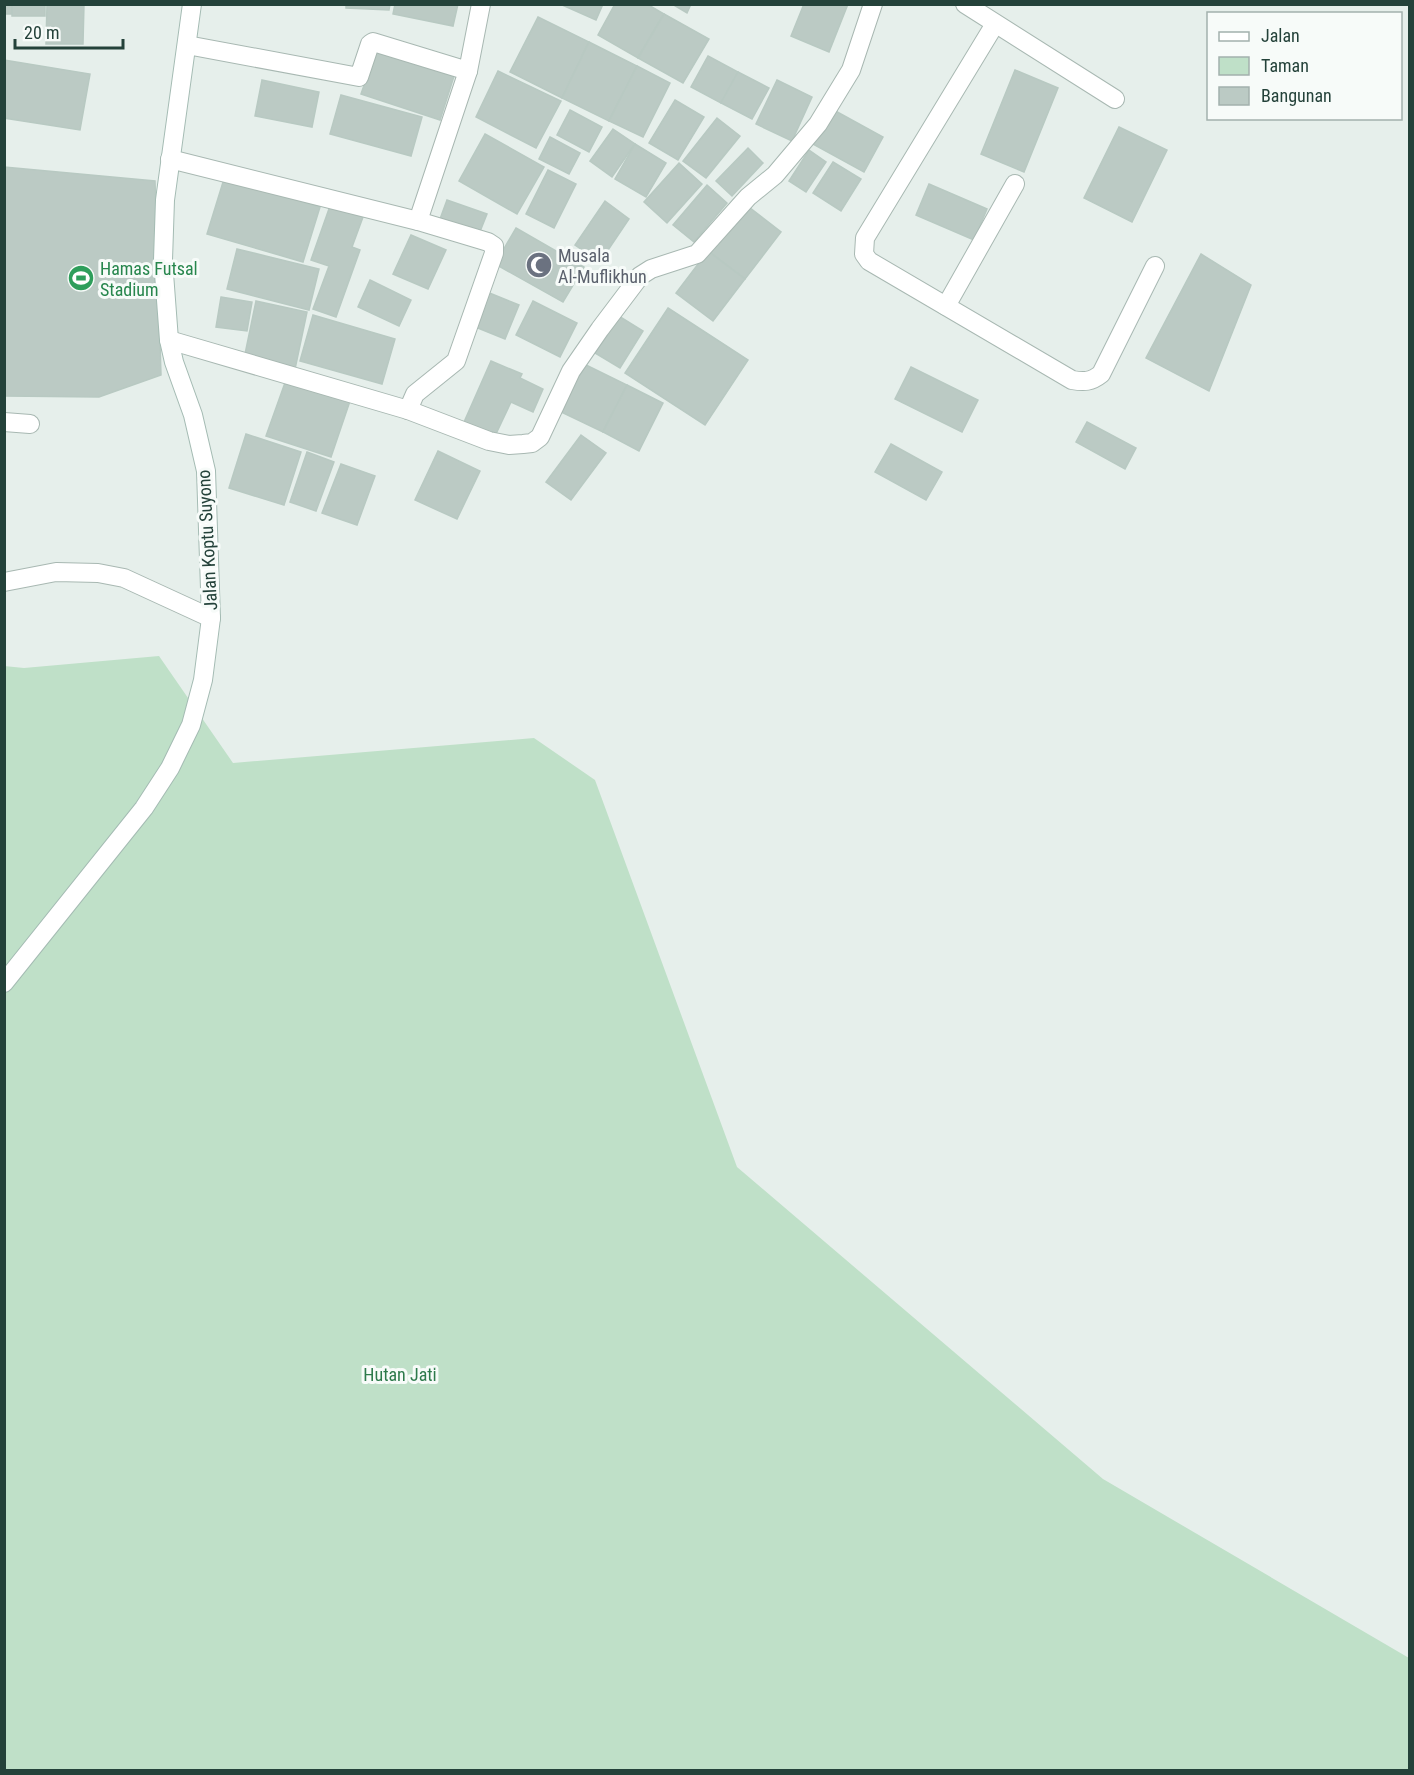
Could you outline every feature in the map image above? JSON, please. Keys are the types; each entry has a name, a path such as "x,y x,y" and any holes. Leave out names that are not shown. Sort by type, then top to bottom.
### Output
{"street":[{"name":"Jalan Koptu Suyono","path":"4,983 144,808 170,768 191,725 203,680 211,618 206,471 193,415 169,340 163,260 165,200 192,4"},
{"path":"418,221 468,71 481,4"},
{"path":"169,340 408,410 489,441 509,445 532,442 540,437 571,371 600,328 640,276 651,268 697,254 748,197 775,175 818,124 851,70 873,4"},
{"path":"965,4 1115,99"},
{"path":"995,24 865,238 864,254 869,261 1072,380 1089,381 1101,374 1155,266"},
{"path":"187,45 359,77 370,44 373,42 468,71"},
{"path":"170,159 418,221 488,242 494,246 494,252 456,361 415,394 408,410"},
{"path":"946,306 1014,184"},
{"path":"4,422 30,424"},
{"path":"4,582 56,572 98,573 124,579 211,618"}],"green space":[{"name":"Hutan Jati","path":"159,656 233,763 534,738 595,780 737,1167 1103,1479 1409,1658 1409,1770 5,1770 4,666 24,668"}],"building":[{"path":"4,4 12,4 12,14 4,14"},
{"path":"12,4 45,4 45,16 12,16"},
{"path":"47,4 84,4 83,44 46,44"},
{"path":"346,4 390,4 389,10 346,8"},
{"path":"395,4 458,4 453,26 393,14"},
{"path":"560,4 603,4 596,20"},
{"path":"615,4 647,4 664,14 638,58 598,35"},
{"path":"672,4 691,4 687,13"},
{"path":"804,4 848,4 829,52 791,36"},
{"path":"664,14 709,39 683,83 638,58"},
{"path":"538,17 589,42 562,98 510,72"},
{"path":"589,42 637,66 609,121 562,98"},
{"path":"377,48 455,73 440,120 361,94"},
{"path":"708,56 738,72 721,103 691,87"},
{"path":"4,60 90,74 80,130 4,118"},
{"path":"637,66 670,83 643,137 609,121"},
{"path":"1015,70 1058,88 1024,172 981,154"},
{"path":"498,71 561,101 536,148 476,117"},
{"path":"738,72 769,88 752,119 721,103"},
{"path":"262,80 319,92 312,127 255,116"},
{"path":"777,80 812,97 792,141 756,124"},
{"path":"341,95 422,117 411,156 330,134"},
{"path":"675,100 704,117 678,160 649,143"},
{"path":"830,108 883,137 864,172 811,143"},
{"path":"570,110 602,127 589,152 557,135"},
{"path":"717,118 740,136 706,178 683,161"},
{"path":"1119,127 1167,150 1132,222 1084,198"},
{"path":"613,129 635,144 612,177 590,161"},
{"path":"485,134 544,167 517,214 459,181"},
{"path":"550,137 580,153 569,174 539,159"},
{"path":"635,144 666,163 646,197 615,179"},
{"path":"748,148 763,163 732,196 716,181"},
{"path":"809,150 826,162 806,192 789,181"},
{"path":"833,162 861,179 841,211 813,193"},
{"path":"679,163 702,184 667,223 644,202"},
{"name":"Hamas Futsal Stadium","path":"4,167 155,181 161,375 99,397 4,396"},
{"path":"548,170 576,184 554,228 526,214"},
{"path":"224,179 320,207 303,262 207,234"},
{"path":"929,184 987,209 974,240 916,215"},
{"path":"707,185 727,203 694,242 673,225"},
{"path":"447,200 487,214 479,234 440,219"},
{"path":"605,201 629,219 600,262 575,245"},
{"path":"745,204 781,232 745,279 708,251"},
{"path":"330,206 363,217 352,247 360,250 336,317 313,309 329,266 311,260"},
{"name":"Musala Al-Muflikhun","path":"516,228 584,267 563,302 495,264"},
{"path":"411,235 446,250 428,289 393,274"},
{"path":"237,249 319,269 309,310 227,289"},
{"path":"708,251 745,279 713,321 676,293"},
{"path":"1201,254 1251,285 1209,391 1146,358"},
{"path":"370,280 411,300 399,326 358,307"},
{"path":"487,292 519,305 505,339 473,326"},
{"path":"221,297 252,302 247,331 216,327"},
{"path":"256,301 307,312 295,369 244,359"},
{"path":"533,301 577,323 560,357 516,335"},
{"path":"668,308 748,360 705,425 625,373"},
{"path":"313,315 395,339 382,384 300,361"},
{"path":"617,315 643,331 620,368 595,353"},
{"path":"491,361 522,374 520,378 543,389 533,412 511,402 495,436 464,422"},
{"path":"584,364 627,385 603,432 561,412"},
{"path":"911,367 978,400 962,432 895,399"},
{"path":"286,380 350,401 331,457 266,436"},
{"path":"627,385 663,403 639,451 603,432"},
{"path":"1087,422 1136,448 1125,469 1076,442"},
{"path":"246,434 301,452 284,505 229,488"},
{"path":"581,435 606,453 571,500 546,482"},
{"path":"891,444 942,472 926,500 875,472"},
{"path":"438,451 480,471 457,519 415,500"},
{"path":"307,452 334,462 316,511 290,502"},
{"path":"341,464 375,476 357,525 322,513"}],"place":[{"name":"Musala Al-Muflikhun","path":"539,265"},
{"name":"Hamas Futsal Stadium","path":"81,278"}]}
